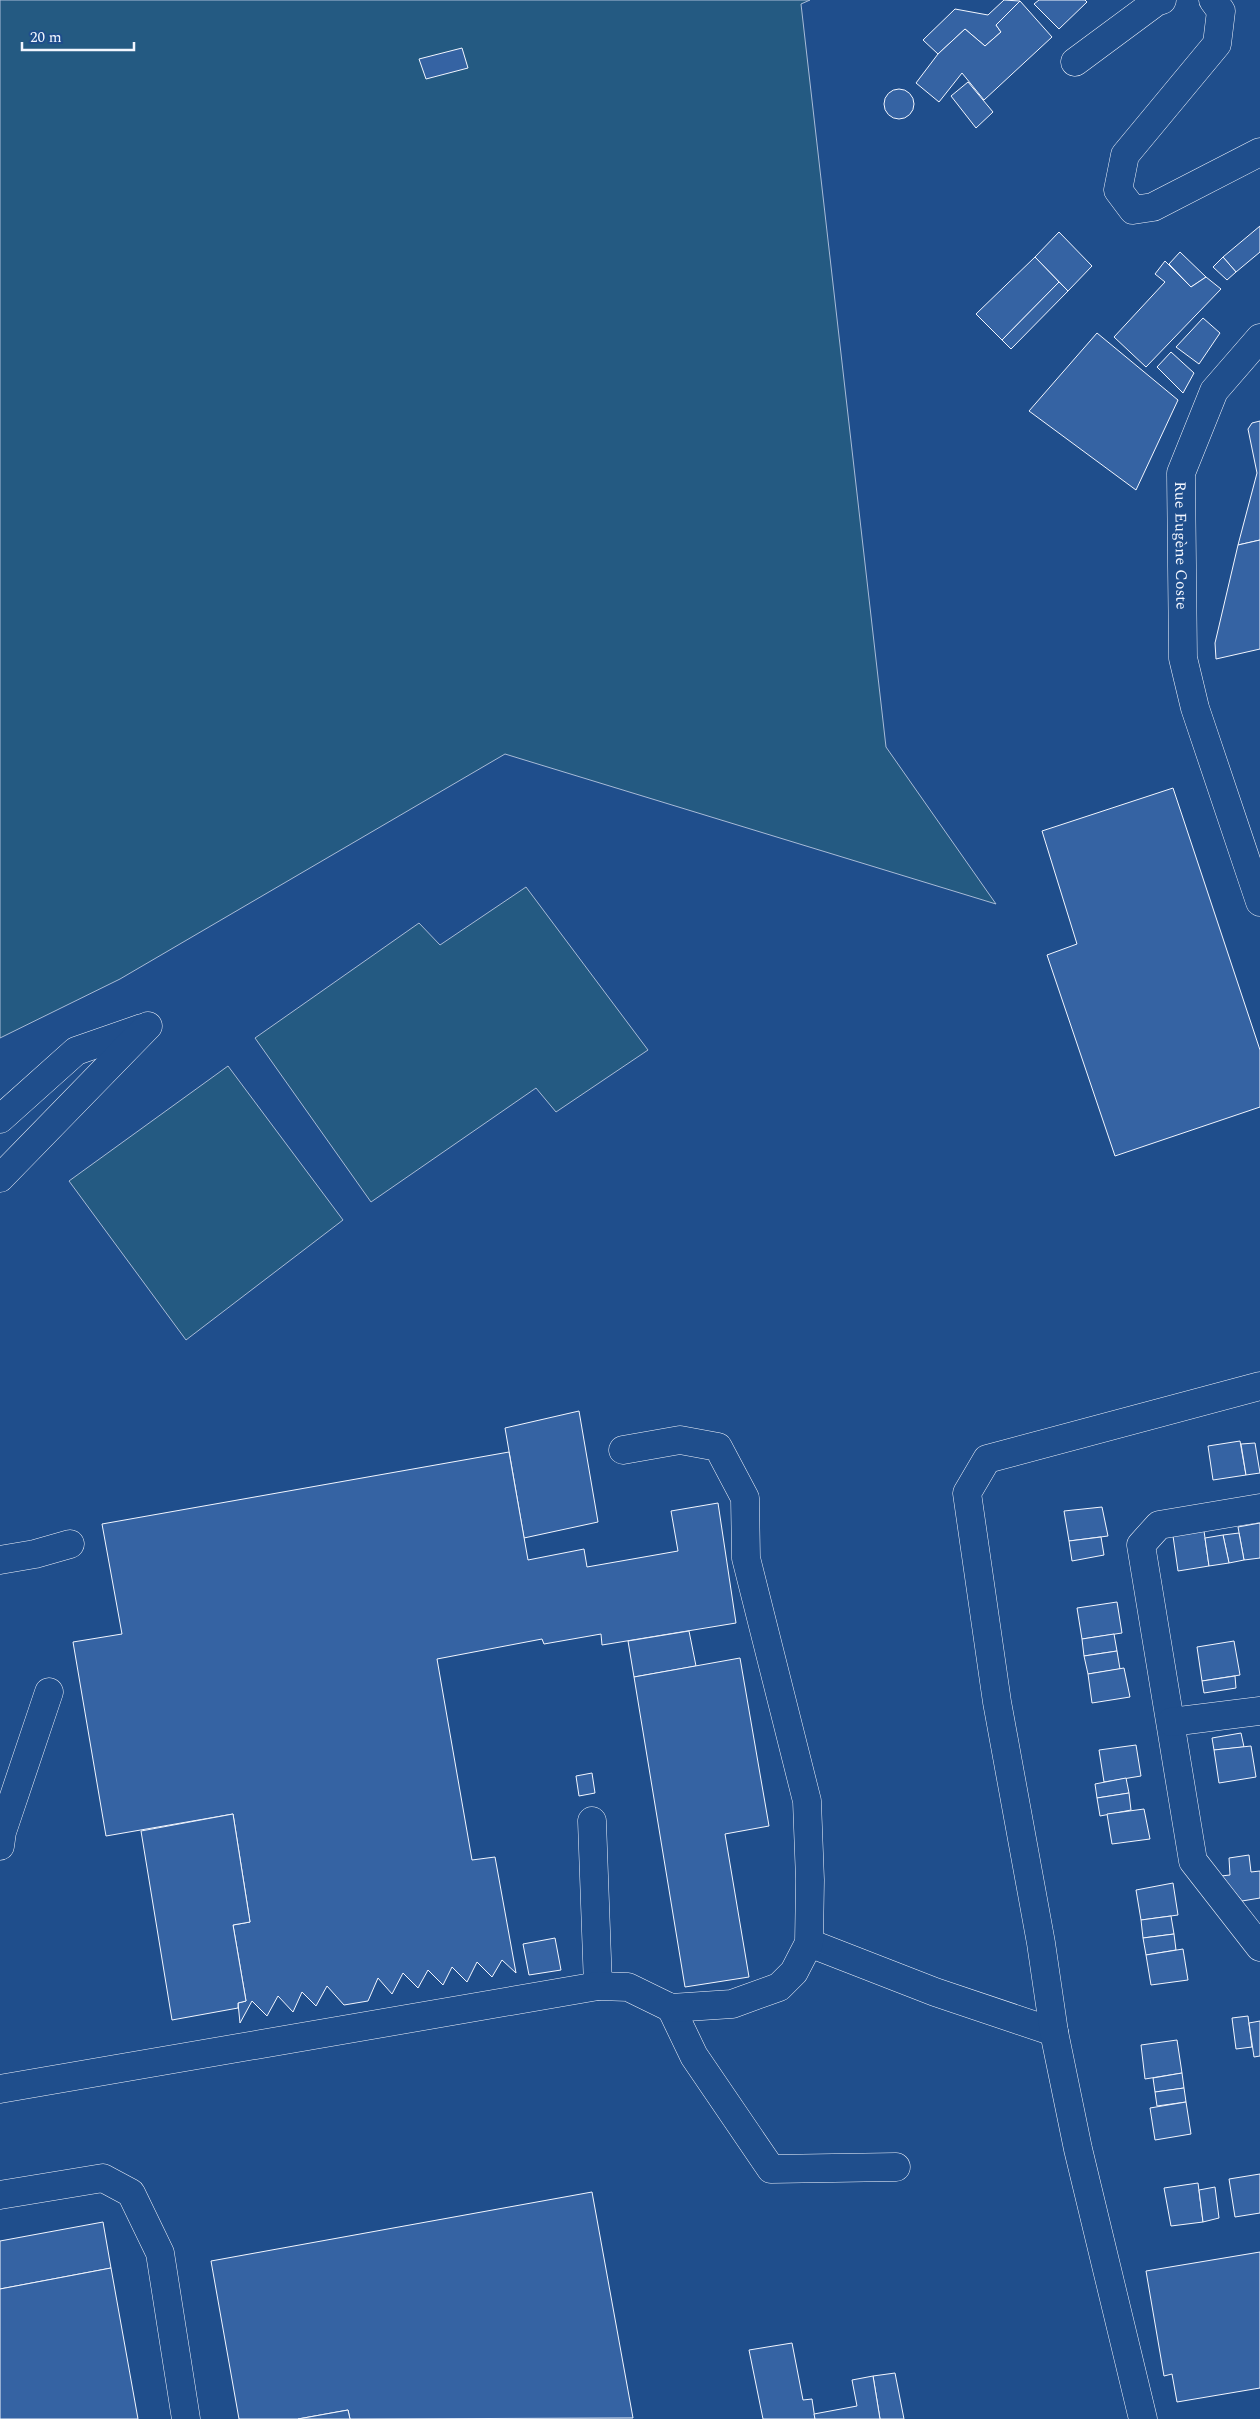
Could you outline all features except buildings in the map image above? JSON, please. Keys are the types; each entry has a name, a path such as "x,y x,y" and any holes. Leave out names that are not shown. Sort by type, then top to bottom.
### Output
{"street":[{"path":"1074,62 1156,2 1162,0"},
{"path":"1213,0 1221,10 1217,44 1125,155 1118,190 1133,210 1153,207 1260,152"},
{"name":"Rue Eugène Coste","path":"1260,338 1214,391 1181,473 1182,658 1195,708 1260,902"},
{"path":"0,1119 76,1051 148,1026 0,1178"},
{"path":"1143,2419 1078,2149 1054,2032 1041,1943 997,1702 967,1493 987,1458 1260,1386"},
{"path":"0,2089 598,1986 628,1987 671,2008 732,2004 779,1987 794,1972 809,1943 810,1880 806,1801 746,1558 745,1498 718,1447 680,1440 624,1450"},
{"path":"1260,1508 1159,1525 1140,1545 1171,1722 1192,1861 1260,1946"},
{"path":"0,1560 35,1554 70,1544"},
{"path":"0,1846 2,1832 49,1692"},
{"path":"1171,1722 1260,1711"},
{"path":"592,1821 598,1986"},
{"path":"809,1943 935,1992 1054,2032"},
{"path":"671,2008 694,2056 771,2168 896,2167"},
{"path":"0,2194 103,2178 131,2194 160,2253 186,2419"}],"shaded area":[{"path":"0,0 810,0 801,4 886,747 996,904 505,754 120,979 0,1038"},
{"path":"526,887 648,1050 556,1112 536,1088 371,1202 255,1038 419,923 440,945"},
{"path":"228,1066 343,1220 186,1340 69,1181"}]}
